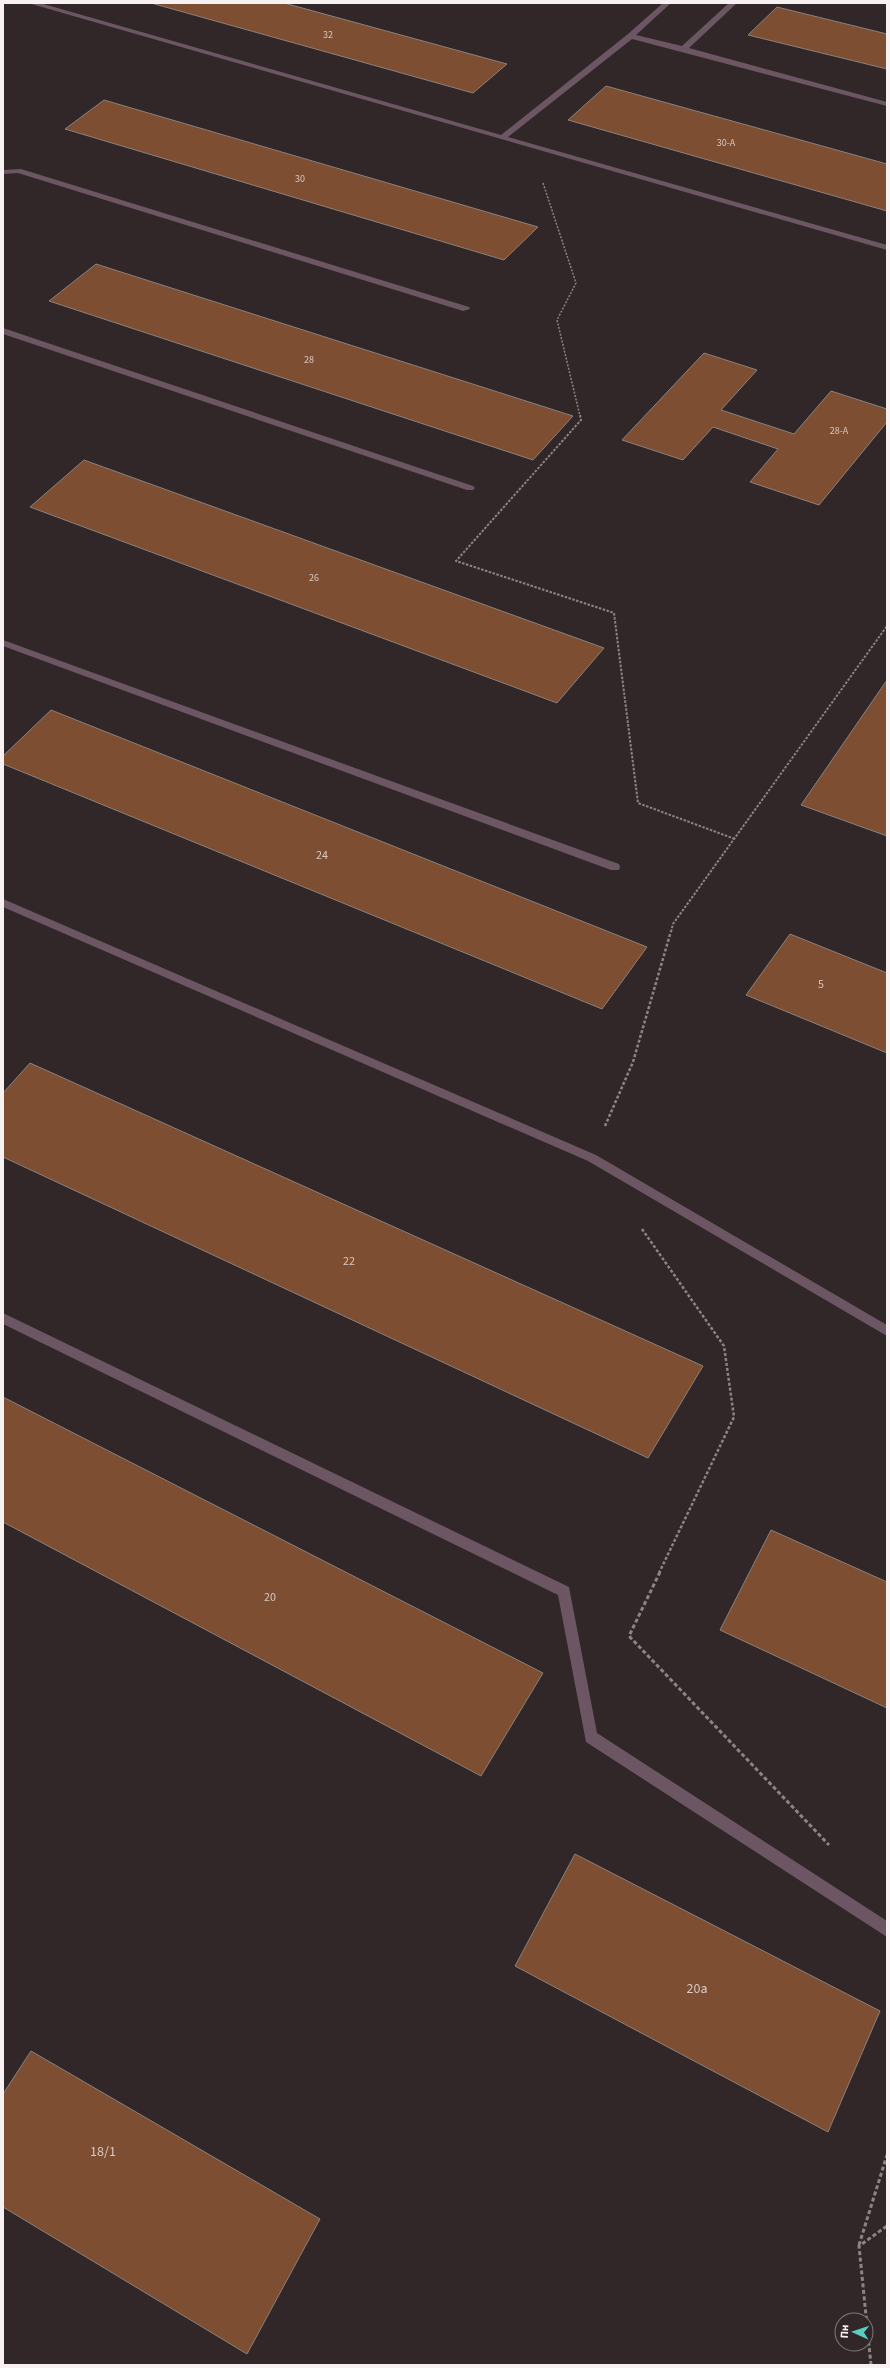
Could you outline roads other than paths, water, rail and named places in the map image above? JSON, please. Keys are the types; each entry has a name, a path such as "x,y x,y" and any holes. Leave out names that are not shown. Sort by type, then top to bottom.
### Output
{"lane":[{"path":"32,3 887,248"},
{"path":"502,138 631,36 667,3"},
{"path":"684,49 733,3"},
{"path":"631,36 887,104"},
{"path":"3,172 18,171 466,309"},
{"path":"3,331 470,488"},
{"path":"3,643 616,867"},
{"path":"3,903 592,1158 887,1330"},
{"path":"3,1318 564,1591 591,1737 887,1930"}]}
